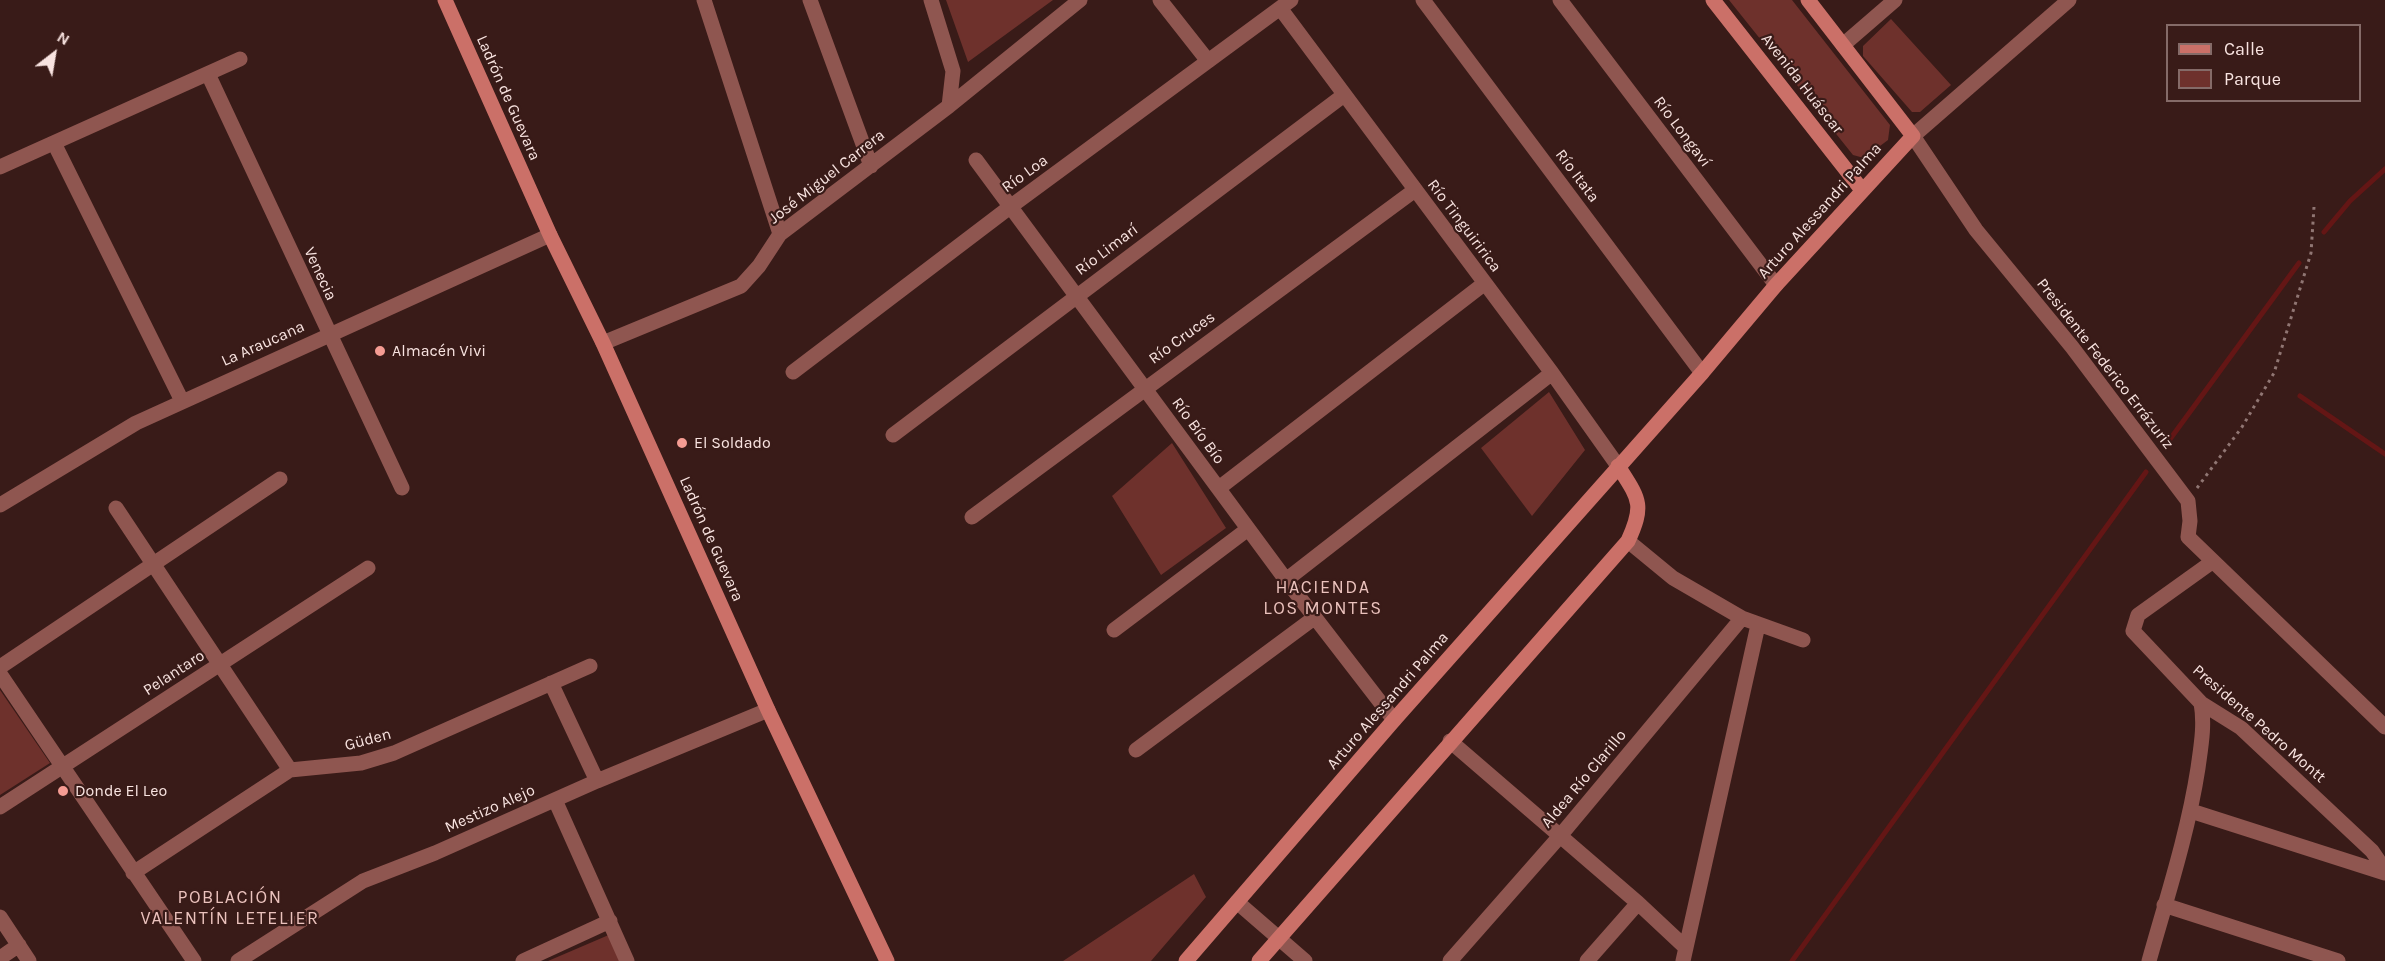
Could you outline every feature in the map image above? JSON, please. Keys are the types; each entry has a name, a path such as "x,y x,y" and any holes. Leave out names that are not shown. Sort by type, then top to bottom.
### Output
{"street":[{"name":"Ladrón de Guevara","path":"445,0 768,710 887,961"},
{"path":"704,0 780,234"},
{"path":"810,0 871,166"},
{"path":"931,0 953,71 949,106"},
{"name":"José Miguel Carrera","path":"603,343 741,286 759,266 780,234 949,106 1080,0"},
{"path":"1160,0 1208,62"},
{"name":"Río Itata","path":"1422,0 1702,373"},
{"name":"Río Longaví","path":"1560,0 1776,285"},
{"name":"Avenida Huáscar","path":"1713,0 1862,190"},
{"name":"Presidente Federico Errázuriz","path":"1808,0 1912,136 1976,230 2072,347 2188,501"},
{"path":"1843,45 1896,0"},
{"name":"Arturo Alessandri Palma","path":"1186,961 1394,720 1862,190 1912,136 2069,0"},
{"name":"Río Loa","path":"793,372 1011,207 1286,4"},
{"name":"Río Tinguiririca","path":"1286,4 1344,95 1552,373 1618,466"},
{"path":"0,167 240,59"},
{"name":"Venecia","path":"208,74 328,335 402,488"},
{"name":"Río Limarí","path":"893,435 1344,95"},
{"path":"54,142 182,401"},
{"name":"Río Bío Bío","path":"976,160 1314,618 1394,720"},
{"name":"Río Cruces","path":"972,517 1415,190"},
{"name":"La Araucana","path":"0,505 136,423 550,235"},
{"path":"1219,488 1485,283"},
{"path":"1286,580 1552,373"},
{"path":"1259,961 1450,741 1628,542 1637,521 1639,507 1636,494 1618,466"},
{"path":"0,667 279,479"},
{"path":"2188,501 2190,520 2188,537 2385,728"},
{"path":"116,508 290,770"},
{"path":"1114,630 1248,529"},
{"path":"1628,542 1673,578 1742,618 1803,640"},
{"name":"Presidente Pedro Montt","path":"2212,562 2138,615 2133,631 2201,703 2241,728 2372,850 2385,872"},
{"name":"Pelantaro","path":"0,807 368,568"},
{"path":"1136,750 1314,618"},
{"name":"Aldea Río Clarillo","path":"1450,961 1560,836 1742,618"},
{"path":"1684,954 1758,625"},
{"name":"Güden","path":"133,873 290,770 361,764 394,753 590,666"},
{"path":"0,674 194,961"},
{"path":"551,683 597,781"},
{"path":"2149,961 2191,811 2204,719 2201,703"},
{"name":"Mestizo Alejo","path":"238,961 363,881 435,853 597,781 768,710"},
{"path":"1450,741 1638,903 1684,954"},
{"path":"555,800 627,961"},
{"path":"2191,811 2385,872"},
{"path":"1238,902 1305,961"},
{"path":"1587,961 1638,903"},
{"path":"2164,905 2338,961"},
{"path":"0,917 29,961"},
{"path":"523,961 610,921"},
{"path":"0,958 19,945"}],"path":[{"path":"2188,501 2242,427 2274,373 2312,253 2314,207"}],"green space":[{"path":"946,0 1053,0 968,62"},
{"path":"1729,0 1792,0 1890,125 1888,140 1864,158 1853,155"},
{"path":"1891,19 1951,85 1920,112 1912,112 1863,56 1863,46"},
{"path":"1549,392 1585,450 1532,516 1481,448"},
{"path":"1172,443 1226,528 1161,575 1112,496"},
{"path":"0,690 50,763 0,795"},
{"path":"1194,874 1206,897 1151,961 1063,961"},
{"path":"611,934 622,961 548,961"}],"waterway":[{"path":"2324,232 2350,201 2385,169"},
{"path":"2165,446 2299,263"},
{"path":"2300,396 2385,454"},
{"path":"1792,961 2146,472"}],"place":[{"name":"Almacén Vivi","path":"380,351"},
{"name":"El Soldado","path":"682,443"},
{"name":"Donde El Leo","path":"63,791"}],"district":[{"name":"HACIENDA LOS MONTES","path":"1323,598"},
{"name":"POBLACIÓN VALENTÍN LETELIER","path":"230,908"}]}
